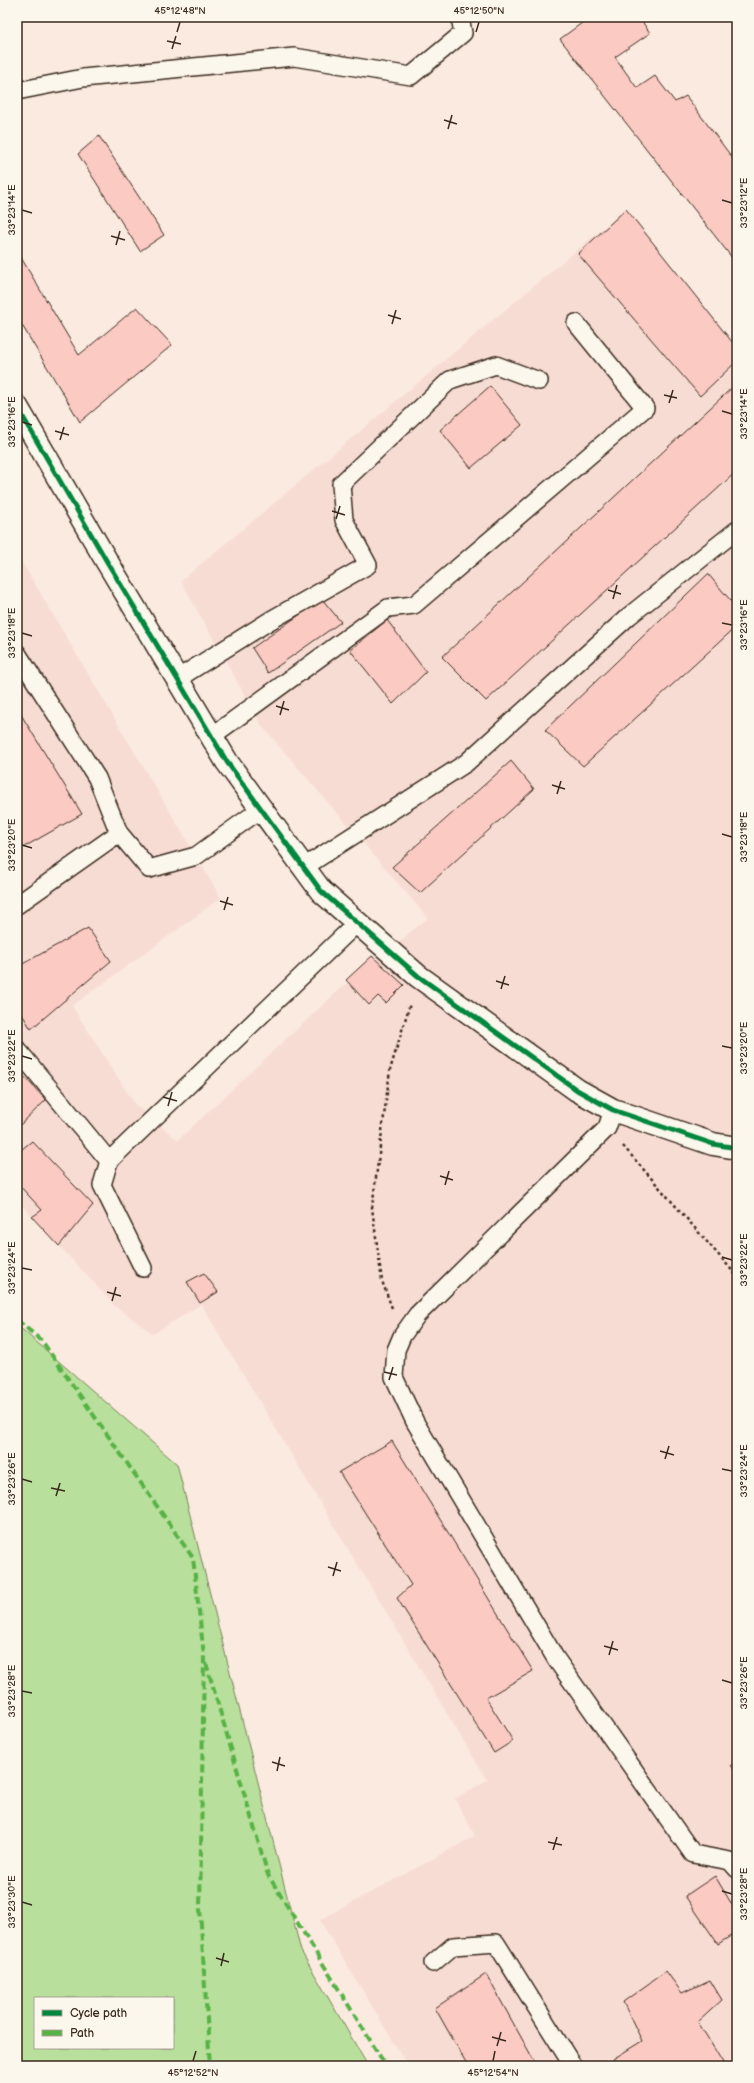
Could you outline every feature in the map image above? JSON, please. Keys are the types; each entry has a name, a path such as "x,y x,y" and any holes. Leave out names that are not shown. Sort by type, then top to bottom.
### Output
{"street":[{"path":"17,407 177,679 228,762 321,891 418,976 577,1090 610,1119 713,1144 737,1148"}],"lane":[{"path":"17,91 83,78 294,57 411,76 463,33 460,17"},
{"path":"212,736 388,608 414,605 645,408 576,322"},
{"path":"177,679 270,620 368,565 344,520 341,484 450,380 496,365 539,381"},
{"path":"304,868 466,763 628,616 737,530"},
{"path":"17,653 97,778 119,833 149,869 196,856 262,809"},
{"path":"17,905 119,833"},
{"path":"143,1268 102,1185 109,1161 357,923"},
{"path":"17,1049 109,1161"},
{"path":"610,1119 417,1315 402,1336 396,1350 394,1377 415,1422 556,1659 693,1854 730,1861 737,1869"},
{"path":"434,1963 453,1946 496,1943 573,2066"}],"path":[{"path":"402,1336 382,1281 372,1208 390,1070 418,976"},
{"path":"610,1119 737,1276"}],"shaded area":[{"path":"626,209 737,348 737,2066 408,2066 320,1920 475,1836 455,1799 487,1780 201,1304 153,1334 115,1306 17,1200 17,554 221,898 72,1006 136,1106 178,1140 339,990 428,918 262,726 181,581"}],"green space":[{"path":"17,1325 177,1464 301,1951 368,2066 17,2066"}],"building":[{"path":"590,17 639,17 650,33 615,57 637,88 655,76 675,102 686,96 737,164 737,264 560,39"},
{"path":"99,136 164,235 140,251 78,154"},
{"path":"626,209 737,348 737,361 700,396 578,254"},
{"path":"17,251 79,355 137,307 172,345 80,422 17,317"},
{"path":"737,383 737,471 486,701 442,657"},
{"path":"490,386 522,425 471,468 440,430"},
{"path":"708,574 737,608 737,626 583,766 545,730"},
{"path":"322,599 341,622 268,673 252,648"},
{"path":"387,620 426,672 393,704 350,650"},
{"path":"17,708 82,814 17,851"},
{"path":"511,761 534,789 420,893 392,867"},
{"path":"88,928 111,961 31,1029 17,1006 17,967"},
{"path":"372,956 404,985 386,1003 378,996 369,1005 346,980"},
{"path":"17,1069 46,1100 17,1128"},
{"path":"32,1141 93,1205 59,1246 32,1217 42,1210 17,1183 17,1153"},
{"path":"204,1273 218,1292 200,1303 187,1282"},
{"path":"392,1441 533,1671 486,1698 513,1741 494,1753 397,1598 411,1585 339,1472"},
{"path":"737,1761 737,1774 731,1765"},
{"path":"715,1876 737,1913 737,1932 718,1944 685,1896"},
{"path":"666,1971 682,1993 710,1980 722,2000 698,2022 725,2066 619,2066 613,2059 642,2041 623,2002"},
{"path":"486,1974 537,2066 468,2066 435,2008"}],"marked path":[{"path":"17,1320 42,1341 193,1558 204,1656 200,1909 210,2066"},
{"path":"206,1663 268,1875 386,2066"}],"cycle path":[{"path":"17,407 106,560 227,762 321,891 418,976 577,1090 613,1110 713,1144 737,1148"}]}
